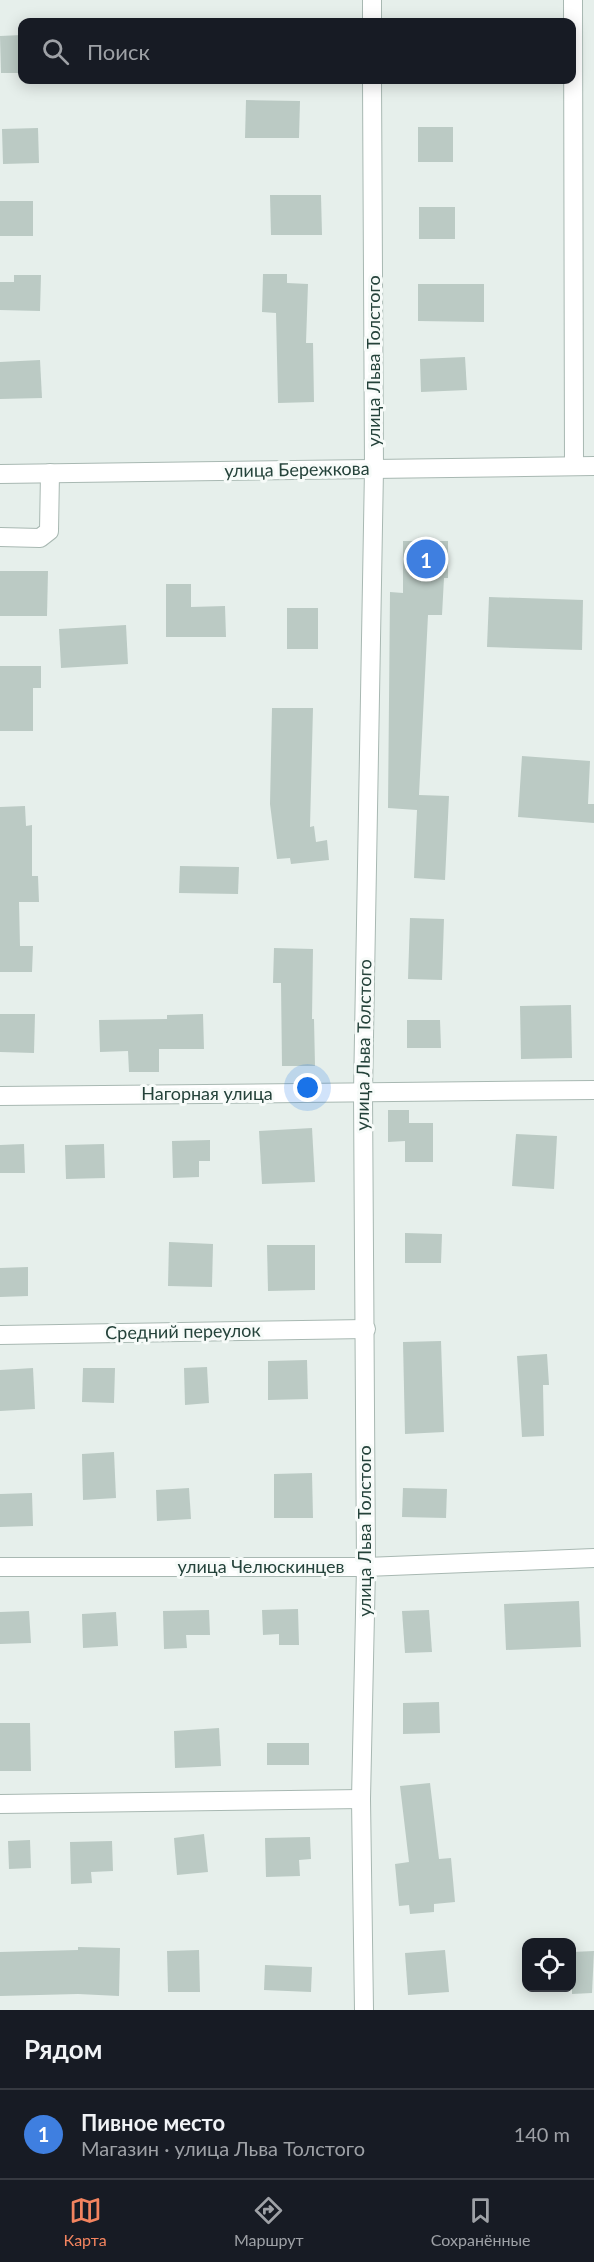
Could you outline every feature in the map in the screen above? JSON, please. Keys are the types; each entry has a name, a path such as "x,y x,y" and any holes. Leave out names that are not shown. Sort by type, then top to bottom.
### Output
{"street":[{"path":"372,0 372,18"},
{"path":"573,0 573,18"},
{"name":"улица Льва Толстого","path":"364,2010 361,1799 366,1567 363,1093 374,469 372,84"},
{"path":"573,84 574,466"},
{"name":"улица Бережкова","path":"0,474 594,466"},
{"path":"0,537 40,538 49,531 50,473"},
{"name":"Нагорная улица","path":"0,1096 594,1090"},
{"name":"Средний переулок","path":"0,1335 366,1329"},
{"name":"улица Челюскинцев","path":"0,1567 366,1567 594,1558"},
{"path":"0,1804 361,1799"}],"building":[{"path":"18,35 18,73 1,73 0,36"},
{"path":"246,100 300,101 299,138 245,138"},
{"path":"418,127 453,127 453,162 418,162"},
{"path":"38,128 39,163 3,164 2,129"},
{"path":"270,195 321,195 322,235 271,235"},
{"path":"0,201 33,201 33,236 0,236"},
{"path":"419,207 455,207 455,239 419,239"},
{"path":"263,274 287,274 287,283 308,284 306,343 313,343 314,402 278,403 276,313 262,312"},
{"path":"14,275 41,275 40,311 0,310 0,282 14,282"},
{"path":"418,284 484,284 484,322 418,321"},
{"path":"465,357 467,390 421,392 420,359"},
{"path":"40,360 42,398 0,399 0,362"},
{"path":"403,541 448,541 448,578 444,578 442,615 428,615 419,795 449,796 445,880 414,878 417,810 388,808 390,592 403,593"},
{"path":"0,571 48,571 47,616 0,616"},
{"path":"166,584 191,584 191,607 225,606 226,637 166,637"},
{"path":"489,597 583,600 582,650 487,647"},
{"path":"287,608 318,608 318,649 287,649"},
{"path":"126,625 128,664 61,668 59,629"},
{"path":"0,666 41,666 41,688 33,688 33,731 0,731"},
{"path":"272,708 313,708 310,827 314,826 316,842 327,840 329,860 291,864 290,858 277,859 270,804"},
{"path":"522,756 590,761 588,804 594,804 594,823 518,817"},
{"path":"25,806 26,826 32,825 32,876 38,876 39,902 19,902 20,946 33,946 32,972 0,972 0,807"},
{"path":"180,866 239,867 238,894 179,893"},
{"path":"410,918 444,919 442,980 408,979"},
{"path":"274,948 313,949 312,1019 314,1019 315,1066 282,1066 281,983 273,983"},
{"path":"571,1005 572,1058 521,1059 520,1006"},
{"path":"0,1014 35,1014 34,1053 0,1052"},
{"path":"203,1014 204,1049 159,1049 159,1072 129,1072 128,1051 100,1052 99,1020 167,1019 167,1015"},
{"path":"407,1020 440,1020 441,1048 407,1048"},
{"path":"388,1110 409,1110 409,1123 433,1123 433,1162 405,1162 405,1141 388,1142"},
{"path":"312,1128 315,1182 262,1184 259,1131"},
{"path":"516,1134 557,1136 554,1189 512,1186"},
{"path":"210,1140 210,1161 199,1161 199,1177 173,1178 172,1141"},
{"path":"24,1144 25,1173 0,1173 0,1145"},
{"path":"104,1144 105,1178 66,1179 65,1145"},
{"path":"405,1233 442,1234 441,1263 405,1263"},
{"path":"169,1242 213,1244 212,1287 168,1286"},
{"path":"267,1245 315,1245 315,1290 268,1291"},
{"path":"28,1267 28,1296 0,1297 0,1268"},
{"path":"441,1341 444,1432 405,1434 403,1342"},
{"path":"547,1354 549,1385 543,1385 544,1436 522,1437 517,1356"},
{"path":"307,1360 308,1399 268,1400 268,1361"},
{"path":"207,1367 209,1403 185,1405 184,1368"},
{"path":"33,1368 35,1409 0,1411 0,1370"},
{"path":"83,1368 115,1368 114,1403 82,1402"},
{"path":"114,1452 116,1498 83,1500 82,1454"},
{"path":"312,1473 313,1518 274,1518 274,1474"},
{"path":"189,1488 191,1519 157,1521 156,1490"},
{"path":"403,1488 447,1489 446,1518 402,1517"},
{"path":"32,1493 33,1526 0,1527 0,1494"},
{"path":"579,1601 581,1647 506,1650 504,1604"},
{"path":"298,1609 299,1645 279,1645 279,1634 263,1635 262,1610"},
{"path":"209,1610 210,1635 186,1635 187,1648 164,1649 163,1611"},
{"path":"429,1610 432,1652 405,1653 402,1611"},
{"path":"29,1611 31,1643 0,1644 0,1612"},
{"path":"116,1612 118,1646 83,1648 82,1614"},
{"path":"439,1702 440,1733 403,1734 403,1703"},
{"path":"0,1723 30,1723 31,1771 0,1771"},
{"path":"219,1728 221,1766 175,1768 174,1731"},
{"path":"267,1743 309,1743 309,1765 267,1765"},
{"path":"430,1783 439,1859 451,1858 455,1902 434,1904 434,1912 410,1914 409,1905 399,1906 395,1864 409,1862 400,1786"},
{"path":"204,1834 208,1872 177,1875 174,1838"},
{"path":"310,1837 311,1859 299,1860 300,1876 266,1877 265,1838"},
{"path":"30,1840 31,1868 9,1869 8,1841"},
{"path":"112,1841 113,1871 91,1872 92,1883 71,1884 70,1842"},
{"path":"78,1947 120,1948 119,1996 78,1994 0,1996 0,1952 78,1950"},
{"path":"199,1950 200,1992 168,1992 167,1951"},
{"path":"445,1950 449,1992 408,1995 405,1953"},
{"path":"594,1951 592,1993 572,1994 576,1992 576,1952"},
{"path":"265,1965 312,1967 311,1992 264,1990"}],"place":[{"name":"Пивное место","path":"426,559"}]}
